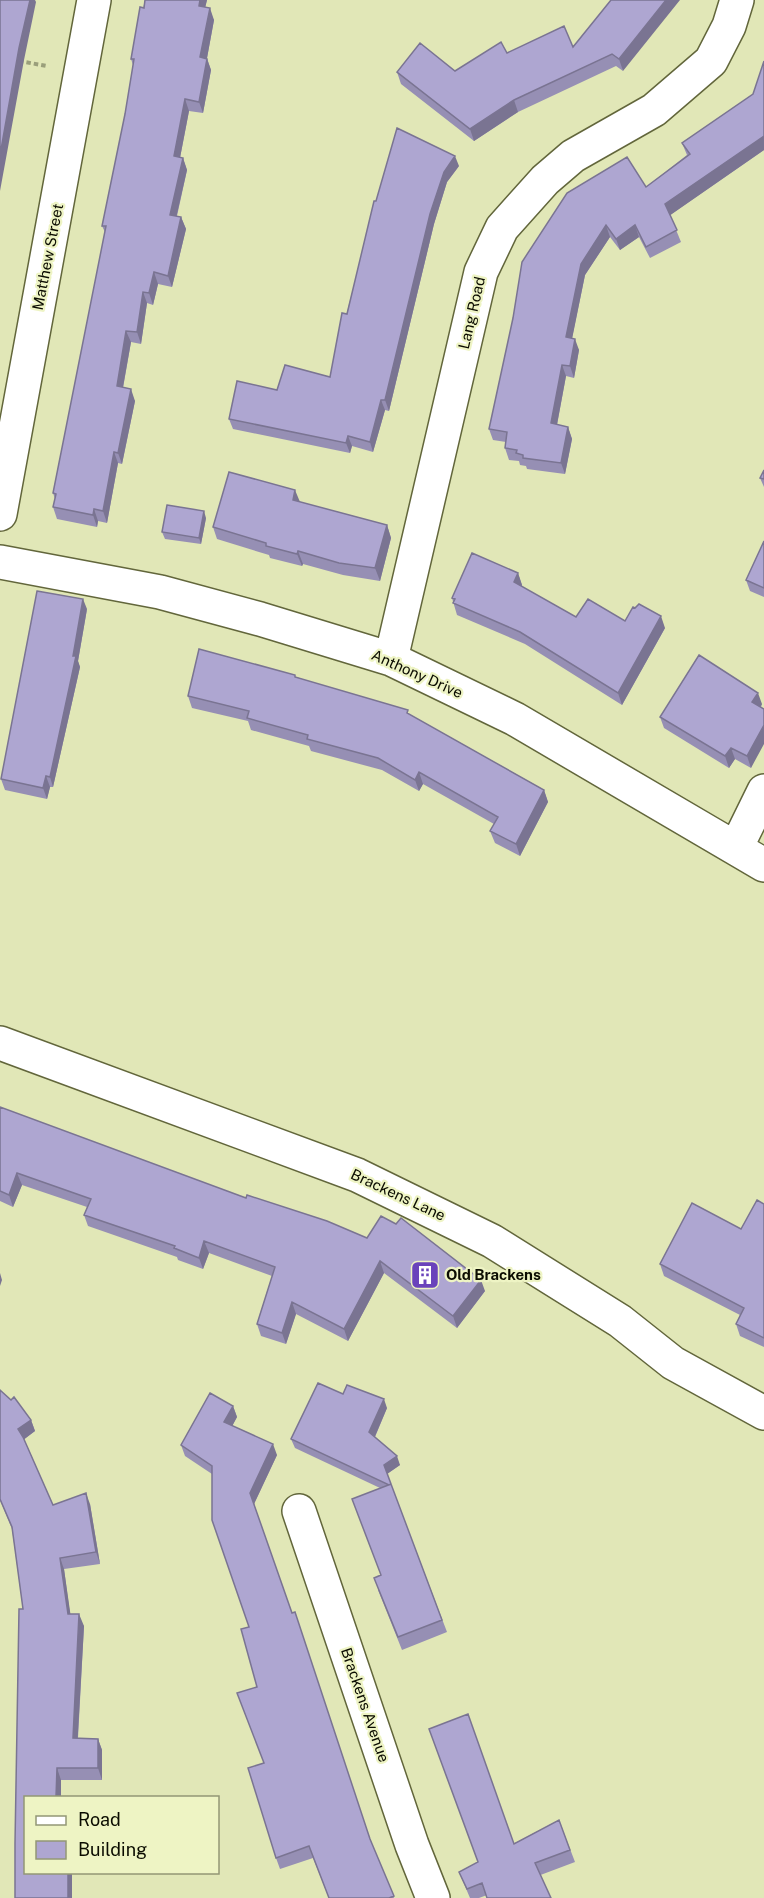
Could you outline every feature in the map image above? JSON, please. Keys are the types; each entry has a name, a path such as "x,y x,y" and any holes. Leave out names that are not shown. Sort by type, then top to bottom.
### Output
{"street":[{"name":"Matthew Street","path":"0,514 83,73 94,0"},
{"name":"Lang Road","path":"391,659 481,272 502,228 545,180 573,156 654,110 711,61 729,26 737,0"},
{"name":"Anthony Drive","path":"0,562 160,592 260,619 391,659 515,719 764,865"},
{"path":"736,848 764,791"},
{"name":"Brackens Lane","path":"0,1043 357,1175 394,1192 492,1240 620,1321 673,1363 764,1413"},
{"name":"Brackens Avenue","path":"299,1511 408,1834 434,1898"}],"path":[{"path":"10,59 83,73"}],"building":[{"path":"0,0 30,0 0,155"},
{"path":"145,0 200,0 199,6 210,8 200,57 207,59 199,102 185,99 174,156 183,158 170,215 181,217 168,276 154,272 149,293 143,292 137,332 126,331 117,386 131,389 118,453 114,452 103,511 94,509 93,515 53,507 56,494 53,493 106,226 102,226 125,114 140,7 144,8"},
{"path":"611,0 666,0 619,59 612,54 514,100 470,129 397,72 420,43 455,71 501,42 507,53 564,26 573,47"},
{"path":"764,61 764,136 665,204 677,230 646,247 635,225 616,239 606,225 581,264 566,337 575,339 570,366 562,365 551,423 568,427 561,463 523,458 523,455 516,453 517,450 505,448 507,432 489,429 513,318 522,262 567,193 627,157 646,187 690,154 682,143 753,94"},
{"path":"397,128 455,156 444,172 430,214 385,400 381,400 370,442 348,436 346,443 229,419 237,381 277,390 285,365 330,377 342,313 347,314 374,201 376,201"},
{"path":"229,472 295,490 293,500 387,525 375,568 339,563 298,551 297,554 266,546 266,543 213,527"},
{"path":"167,505 204,511 199,538 162,532"},
{"path":"764,541 764,588 746,580"},
{"path":"472,553 518,573 514,582 576,617 588,599 625,621 633,607 639,604 661,616 618,693 520,632 453,603 455,599 452,598"},
{"path":"37,591 83,599 73,656 76,656 50,777 46,776 43,788 1,779"},
{"path":"199,649 295,675 295,677 408,710 407,713 544,790 516,844 490,831 498,817 419,772 415,780 378,758 307,739 308,735 247,718 249,711 188,696"},
{"path":"699,655 758,693 752,702 764,709 764,725 747,756 731,748 725,756 660,717"},
{"path":"0,1107 246,1198 247,1195 327,1221 367,1238 381,1216 396,1224 401,1218 481,1280 453,1316 380,1261 344,1329 292,1302 282,1333 257,1324 275,1267 204,1241 199,1258 174,1248 175,1246 84,1215 91,1199 17,1173 9,1195 0,1191"},
{"path":"757,1200 764,1204 764,1338 736,1324 744,1308 660,1264 692,1203 741,1229"},
{"path":"318,1383 343,1394 347,1385 384,1399 369,1432 397,1456 384,1465 391,1484 291,1439"},
{"path":"0,1390 11,1400 14,1397 31,1420 18,1429 53,1505 86,1493 96,1552 60,1558 68,1614 79,1614 73,1738 98,1739 98,1768 57,1768 56,1796 24,1796 24,1874 68,1874 68,1898 15,1898 19,1609 23,1609 12,1527 0,1499"},
{"path":"210,1393 233,1406 224,1422 273,1444 250,1493 292,1613 295,1612 370,1839 394,1896 389,1898 329,1898 309,1846 276,1858 248,1768 264,1763 237,1693 257,1687 241,1629 249,1627 212,1520 212,1466 181,1445"},
{"path":"391,1484 442,1620 398,1637 374,1578 381,1575 352,1499"},
{"path":"468,1714 514,1844 559,1820 570,1850 535,1863 551,1898 487,1898 482,1883 467,1889 459,1872 478,1862 429,1729"}],"place":[{"name":"Old Brackens","path":"425,1275"}]}
